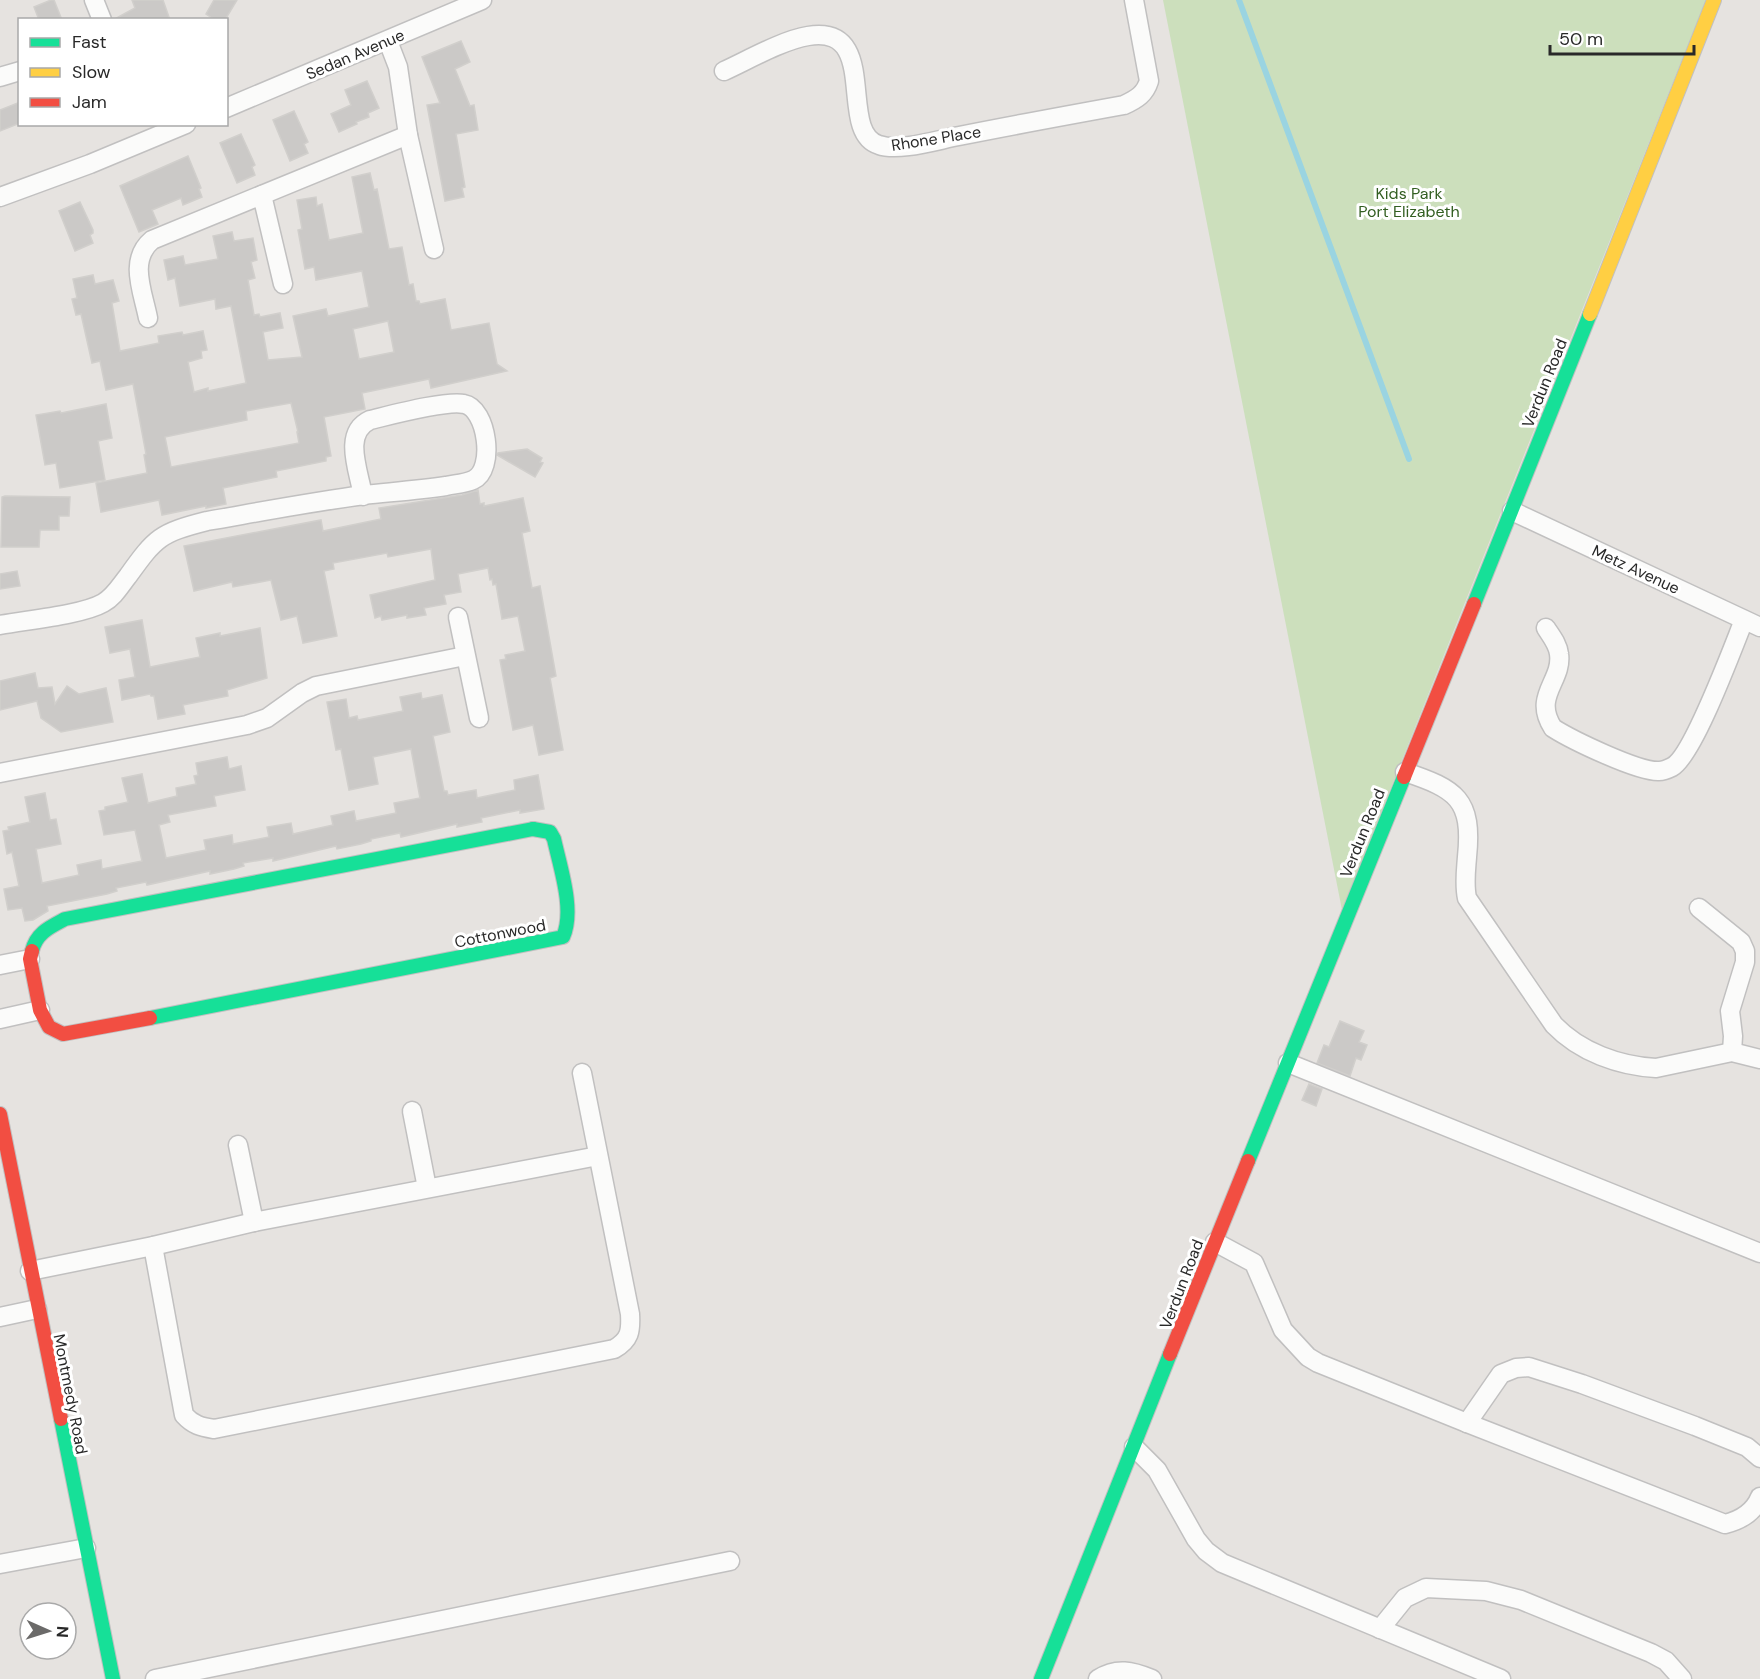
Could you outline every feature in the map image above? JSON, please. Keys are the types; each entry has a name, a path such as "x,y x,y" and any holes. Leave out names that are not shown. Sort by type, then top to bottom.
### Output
{"street":[{"path":"94,0 101,18"},
{"name":"Sedan Avenue","path":"228,107 388,40 457,5 482,0"},
{"name":"Rhone Place","path":"724,71 807,36 826,36 842,41 851,59 866,135 871,142 879,146 893,148 1124,105 1142,95 1149,81 1134,0"},
{"name":"Verdun Road","path":"1041,1679 1215,1242 1512,510 1714,0"},
{"path":"388,40 398,67 408,135 434,249"},
{"path":"0,77 18,72"},
{"path":"0,197 90,164 181,126"},
{"path":"148,318 138,271 140,253 144,246 152,240 408,135"},
{"path":"262,195 283,284"},
{"path":"0,625 83,610 101,604 112,597 157,539 182,527 207,521 363,496 429,489 475,480 483,471 488,457 481,419 472,406 457,403 362,423 355,434 354,447 363,496"},
{"name":"Metz Avenue","path":"1512,510 1752,623"},
{"path":"458,617 479,718"},
{"path":"1546,628 1559,652 1558,668 1547,694 1546,707 1548,720 1554,728 1626,762 1658,771 1679,763 1752,623"},
{"path":"0,773 247,725 267,718 316,686 465,656"},
{"path":"1405,772 1431,780 1450,790 1459,800 1465,811 1470,832 1464,887 1467,898 1475,913 1554,1025 1564,1035 1600,1056 1644,1067 1664,1066 1731,1052 1760,1059"},
{"name":"Cottonwood","path":"533,829 550,832 554,839 568,915 568,929 562,937 72,1033 63,1034 49,1027 40,1010 30,959 34,943 44,930 65,919 533,829"},
{"path":"1699,908 1741,942 1745,951 1745,962 1730,1011 1733,1036 1731,1052"},
{"path":"0,964 30,959"},
{"path":"0,1019 40,1010"},
{"path":"1288,1063 1760,1253"},
{"path":"153,1246 184,1415 192,1424 204,1428 214,1429 614,1349 628,1338 631,1329 630,1314 582,1073"},
{"path":"412,1111 427,1188"},
{"name":"Montmedy Road","path":"0,1114 113,1679"},
{"path":"238,1145 254,1222"},
{"path":"30,1270 153,1246 254,1222 598,1156"},
{"path":"1215,1242 1254,1263 1283,1330 1308,1357 1467,1423 1725,1524 1745,1515 1756,1506 1760,1497"},
{"path":"0,1317 38,1309"},
{"path":"1467,1423 1501,1374 1516,1368 1529,1367 1582,1383 1695,1426 1747,1448 1760,1458"},
{"path":"1134,1447 1157,1470 1191,1531 1206,1551 1236,1570 1501,1679"},
{"path":"0,1564 86,1548"},
{"path":"155,1679 730,1561"},
{"path":"1380,1629 1405,1598 1426,1588 1486,1591 1521,1600 1651,1653 1666,1661 1682,1679"},
{"path":"1098,1679 1108,1672 1119,1670 1134,1672 1152,1679"}],"green space":[{"name":"Kids Park Port Elizabeth","path":"1163,0 1706,0 1342,910"}],"building":[{"path":"54,0 61,18 38,18 34,7"},
{"path":"132,0 163,0 169,18 117,18 135,8"},
{"path":"214,0 237,0 226,18 212,18 206,14"},
{"path":"461,41 470,62 455,69 470,106 474,105 478,130 456,134 465,187 462,188 464,197 445,201 427,105 440,103 422,57"},
{"path":"367,81 379,108 368,113 369,117 339,132 331,114 351,105 345,90"},
{"path":"18,103 18,124 0,131 0,110"},
{"path":"294,111 308,142 304,144 308,153 290,161 273,120"},
{"path":"241,134 255,165 252,167 255,175 237,183 220,143"},
{"path":"188,156 201,188 199,189 202,197 183,205 181,198 152,210 158,224 139,232 120,186"},
{"path":"370,173 374,190 377,189 389,249 402,247 409,285 413,284 416,301 420,304 445,299 451,330 489,323 497,364 507,371 431,388 429,379 362,393 365,409 324,417 331,456 326,457 326,461 276,471 277,477 223,488 226,504 162,515 159,500 101,512 96,483 147,473 144,455 146,454 133,384 106,390 100,361 92,363 81,314 76,315 72,299 77,298 73,279 93,275 95,284 113,280 119,301 112,303 120,351 159,343 158,336 203,331 207,350 201,351 202,358 188,362 194,392 246,383 231,306 216,309 215,299 180,306 175,278 168,280 164,260 183,256 185,265 218,259 213,236 232,232 234,241 253,238 257,260 251,262 255,278 248,280 254,315 259,314 260,317 280,313 283,328 263,332 268,360 302,357 293,316 326,309 328,316 369,307 362,271 316,280 314,267 305,269 298,230 302,229 297,200 316,197 317,206 322,204 329,240 363,233 352,177","holes":["388,321 394,352 359,359 353,329","291,403 299,443 171,467 165,437 247,420 246,411"]},
{"path":"80,202 93,230 90,235 93,243 75,251 59,211"},
{"path":"106,404 112,438 98,441 105,480 60,488 56,463 45,465 36,415 60,411 61,413"},
{"path":"527,449 542,458 540,462 543,463 535,477 497,455 498,453"},
{"path":"478,490 480,504 484,503 484,506 523,498 530,531 522,533 532,588 540,586 556,676 550,678 563,750 539,755 533,725 513,730 500,660 506,659 505,655 525,651 518,616 502,619 496,584 493,585 492,579 490,580 488,568 458,574 461,592 444,595 446,604 424,608 426,615 407,618 407,615 382,620 381,616 375,618 370,595 435,580 431,549 388,557 387,553 333,563 334,569 324,571 337,636 303,643 297,616 281,620 271,580 233,587 232,582 194,591 184,546 321,520 323,531 381,519 379,508 462,495"},
{"path":"2,497 70,497 69,516 59,516 59,530 40,530 39,547 1,547"},
{"path":"17,571 20,586 0,589 0,574"},
{"path":"142,620 150,667 200,657 196,638 260,628 267,678 227,690 228,696 183,705 185,714 158,719 154,696 150,694 122,700 119,680 135,677 130,649 110,653 105,627"},
{"path":"35,673 38,688 52,687 55,704 67,686 79,694 106,688 113,722 61,732 41,718 37,701 0,710 0,681"},
{"path":"421,693 422,699 442,695 450,732 433,736 444,791 447,791 448,795 476,790 477,798 515,790 514,780 538,775 544,809 520,813 520,810 481,818 482,822 457,827 457,824 401,837 400,833 337,849 336,846 273,861 273,858 243,863 244,866 210,874 210,871 147,885 146,882 116,888 117,891 107,894 47,906 48,911 33,920 25,921 22,908 8,910 4,889 19,886 12,852 7,854 3,831 9,830 8,827 30,822 25,797 45,793 50,820 56,819 61,844 36,849 42,883 79,875 77,865 101,860 102,869 142,861 135,830 104,835 99,811 105,810 105,807 128,802 122,778 142,774 148,803 177,796 176,788 196,784 194,776 198,775 196,763 227,757 229,769 241,766 245,790 214,796 216,806 168,815 170,822 159,825 166,858 206,850 204,840 232,835 233,844 269,837 267,827 291,823 293,834 333,825 331,816 354,811 356,821 396,813 394,803 420,798 411,749 373,757 378,784 349,790 341,749 336,750 327,702 346,699 349,718 357,716 358,720 403,711 400,697"},
{"path":"1340,1021 1364,1031 1359,1042 1367,1045 1361,1060 1356,1058 1350,1076 1317,1063 1324,1045 1329,1047"},
{"path":"1309,1084 1322,1089 1316,1106 1302,1100"}],"waterway":[{"path":"1239,0 1409,459"}],"traffic: fast":[{"path":"1474,604 1590,314"},
{"path":"1248,1161 1404,777"},
{"path":"150,1018 563,937 568,914 567,902 554,839 550,832 533,829"},
{"path":"32,951 40,935 65,919 533,829"},
{"path":"1041,1679 1170,1354"},
{"path":"61,1419 113,1679"}],"traffic: slow":[{"path":"1590,314 1714,0"}],"traffic: jam":[{"path":"1404,777 1474,604"},
{"path":"32,951 30,959 40,1010 49,1027 63,1034 150,1018"},
{"path":"0,1114 61,1419"},
{"path":"1170,1354 1248,1161"}]}
